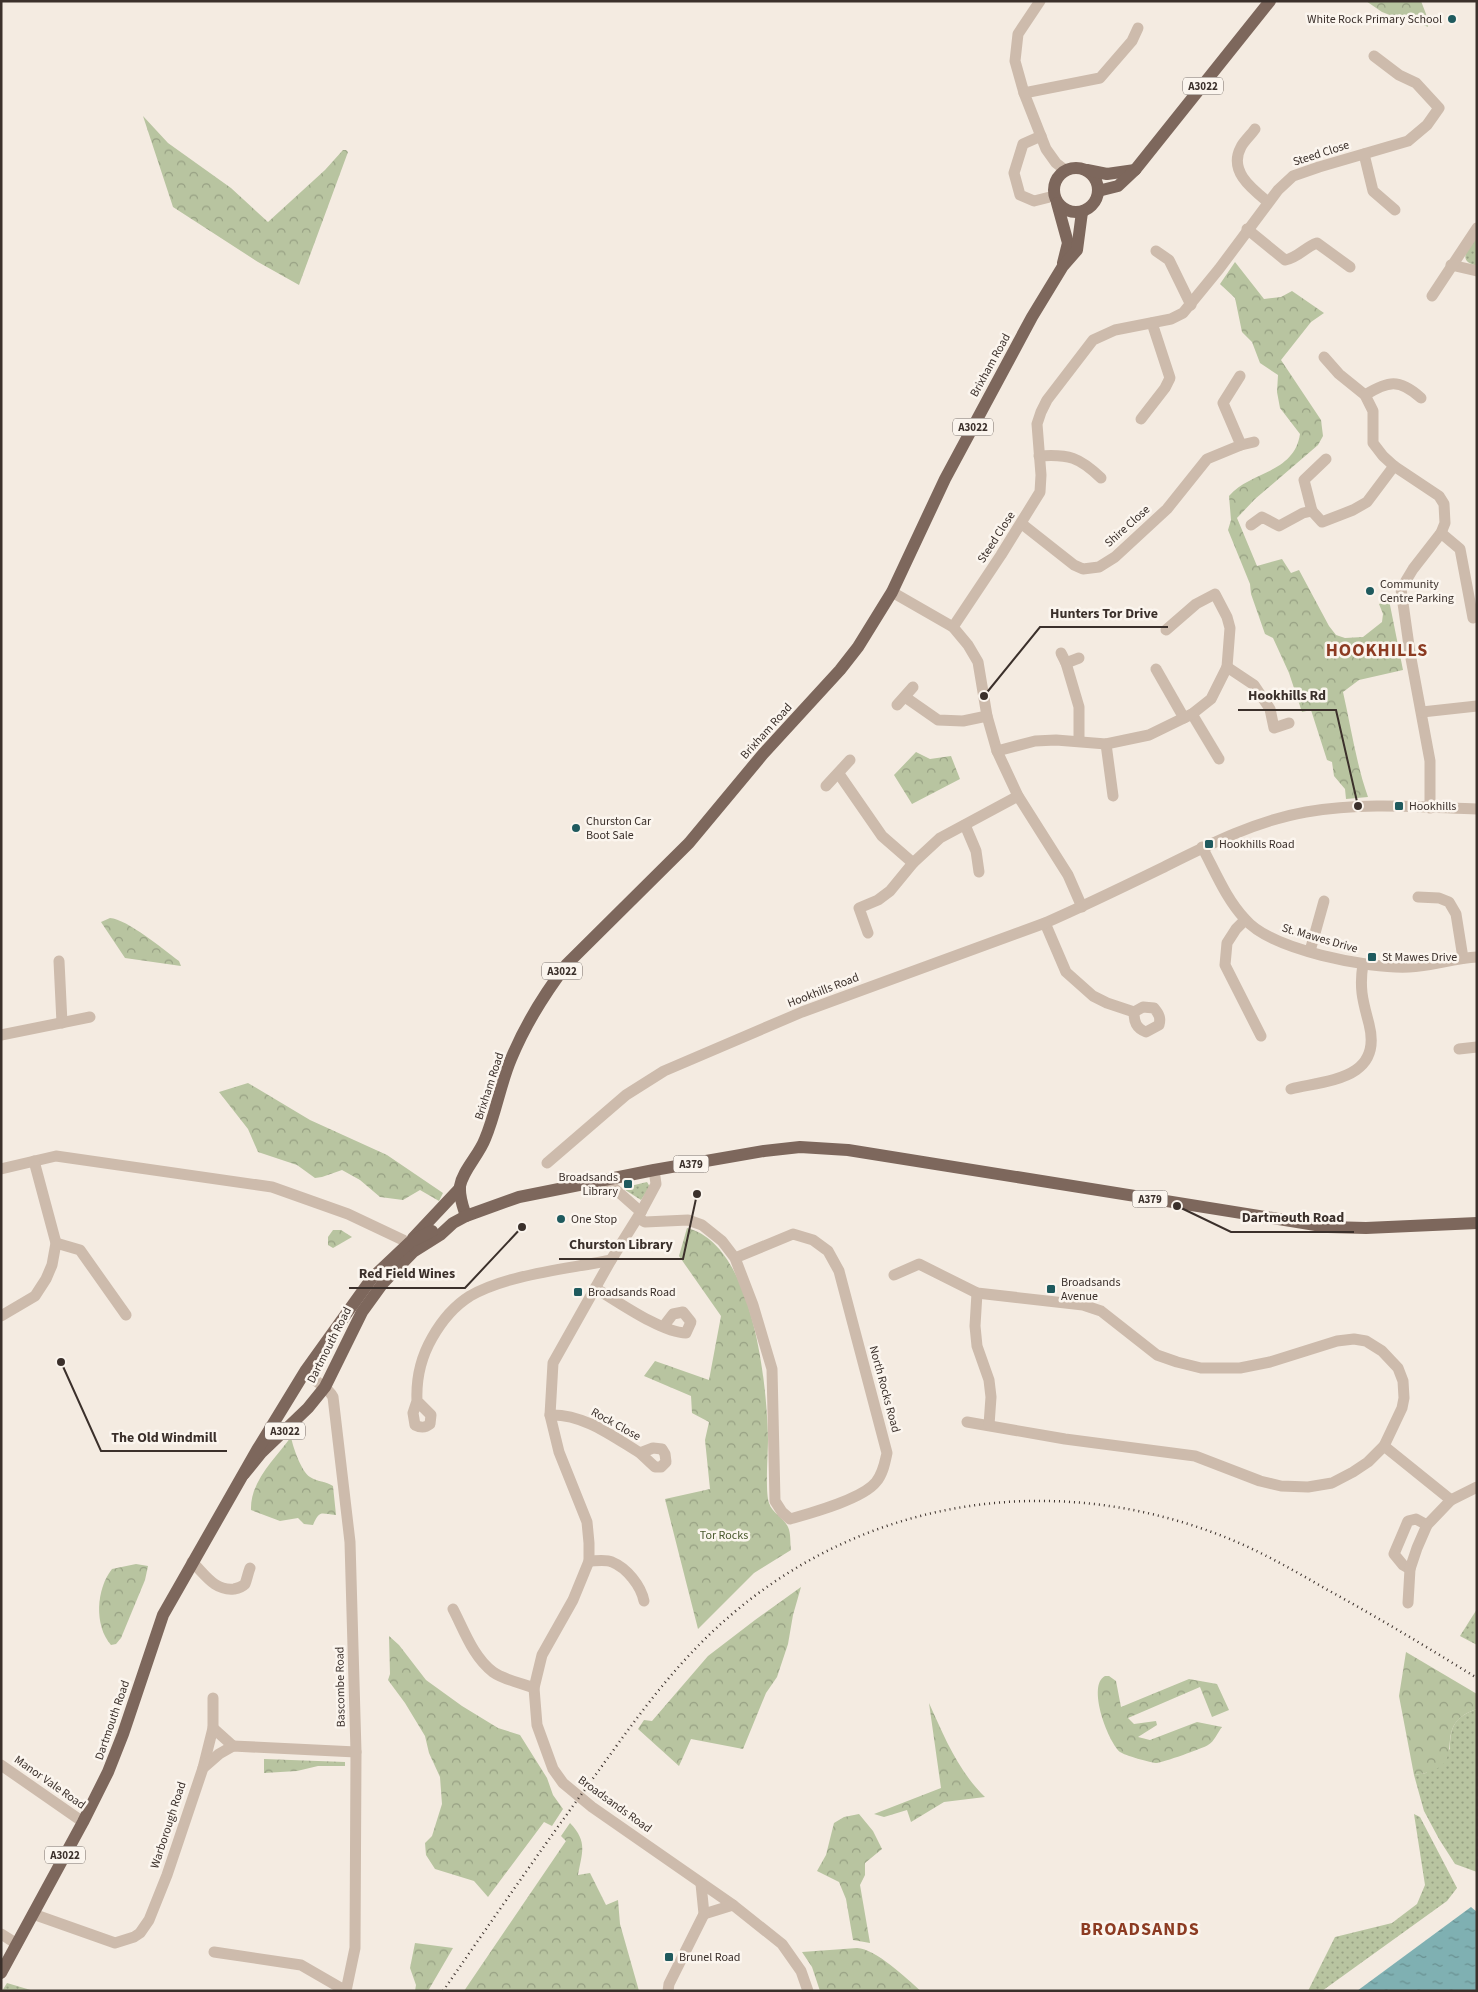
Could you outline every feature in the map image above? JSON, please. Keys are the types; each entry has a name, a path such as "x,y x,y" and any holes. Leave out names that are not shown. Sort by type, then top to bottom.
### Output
{"main road":[{"name":"A3022","path":"1098,191 1118,186 1135,170 1270,1"},
{"path":"1060,170 1076,167 1107,174 1135,170"},
{"name":"Brixham Road","path":"1060,170 1054,185 1056,200 1068,244 1062,266"},
{"path":"1056,200 1066,210 1082,212 1094,204 1098,191 1097,182 1087,170"},
{"name":"Brixham Road","path":"410,1246 460,1188 461,1182 484,1143 510,1060 530,1020 555,980 586,944 689,843 763,754 840,670 858,646 892,592 944,479 1028,325 1062,266 1076,250 1082,212"},
{"name":"A379","path":"466,1216 519,1197 654,1170 764,1151 800,1147 848,1150 1328,1227 1366,1228 1477,1223"},
{"path":"410,1246 466,1216 462,1205 460,1188"},
{"name":"Dartmouth Road","path":"1,1973 108,1772 123,1734 163,1615 192,1562 306,1370 372,1278 410,1246"},
{"name":"Dartmouth Road","path":"244,1474 261,1453 308,1408 325,1387 362,1312 410,1246"}],"street":[{"path":"1040,1 1018,34 1015,61 1024,93 1040,136 1060,170"},
{"path":"1024,93 1100,78 1132,41 1138,28"},
{"name":"Steed Close","path":"953,626 1022,524 1040,492 1037,424 1041,412 1047,400 1094,340 1114,330 1171,319 1183,313 1219,269 1268,202 1293,176 1408,141 1427,125 1439,108 1416,83 1399,75 1374,56"},
{"path":"1255,129 1241,147 1237,156 1239,170 1247,184 1268,202"},
{"path":"1040,136 1023,144 1014,173 1020,195 1034,201 1056,200"},
{"name":"Steed Close","path":"1364,154 1373,191 1395,210"},
{"path":"1432,296 1477,228"},
{"path":"1247,229 1285,260 1293,259 1310,245 1317,242 1350,266"},
{"path":"1156,251 1169,260 1191,304"},
{"path":"1451,265 1477,271"},
{"path":"1141,419 1165,388 1170,378 1152,323"},
{"path":"1324,357 1339,374 1365,395 1373,411 1373,443 1383,456 1394,466 1439,496 1444,504 1446,515 1441,533 1412,569 1401,589 1410,653 1430,761 1430,808"},
{"path":"1240,376 1224,403 1241,445"},
{"path":"1365,395 1382,385 1396,382 1412,390 1421,398"},
{"name":"Shire Close","path":"1022,524 1082,570 1100,567 1115,557 1167,509 1208,459 1241,445 1254,442"},
{"path":"1039,456 1059,454 1072,457 1101,478"},
{"path":"1326,459 1304,480 1312,511 1322,522 1353,510 1367,502 1394,466"},
{"path":"1251,525 1262,517 1279,526 1303,512 1312,511"},
{"path":"1441,533 1460,549 1473,618"},
{"path":"892,592 953,626 968,645 978,662 987,716 997,751 1018,796 1068,875 1082,907"},
{"path":"997,751 1035,741 1079,741 1106,744 1149,735 1188,716 1211,699 1227,667 1230,628 1227,617 1215,594 1196,604 1166,630"},
{"path":"1079,658 1063,658 1080,707 1079,741"},
{"path":"1227,667 1254,685 1270,709 1274,728 1289,723"},
{"path":"1156,669 1219,759"},
{"path":"897,705 913,687"},
{"path":"905,697 938,720 963,721 987,716"},
{"path":"1422,712 1477,706"},
{"path":"1106,744 1113,796"},
{"path":"826,786 850,760"},
{"path":"839,774 882,836 913,864"},
{"path":"868,933 857,903 878,900 890,891 913,864 940,838 1018,796"},
{"name":"Hookhills Road","path":"547,1163 626,1094 664,1071 802,1012 1045,923 1082,907 1202,848 1275,819 1305,812 1351,806 1477,809"},
{"path":"965,825 976,851 979,872"},
{"name":"St. Mawes Drive","path":"1202,848 1225,890 1245,920 1260,933 1310,951 1363,964 1411,967 1477,957"},
{"path":"1418,897 1439,898 1449,902 1456,914 1463,958"},
{"path":"1310,951 1324,901"},
{"path":"1245,920 1227,942 1225,965 1261,1036"},
{"path":"1045,923 1066,972 1093,996 1134,1012"},
{"path":"60,961 62,1023"},
{"path":"1291,1089 1340,1078 1356,1072 1366,1061 1372,1041 1360,983 1363,964"},
{"path":"1,1036 90,1018"},
{"path":"1459,1049 1477,1048"},
{"path":"1,1168 56,1156 272,1187 348,1214 403,1240 410,1246"},
{"path":"1,1316 35,1296 52,1265 56,1243 34,1161"},
{"name":"Broadsands Road","path":"654,1170 656,1184 640,1215 611,1260 554,1363 550,1415 559,1452 587,1522 588,1561 581,1584 570,1607 542,1655 534,1688 537,1725 553,1769 563,1783 592,1807 733,1905 782,1944 800,1972 808,1991"},
{"path":"606,1181 640,1215"},
{"name":"North Rocks Road","path":"640,1215 645,1222 688,1220 702,1225 722,1241 735,1258 753,1305 772,1370 775,1502 790,1519 829,1508 858,1495 876,1483 883,1470 887,1453 839,1271 828,1252 813,1240 793,1234 735,1258"},
{"path":"56,1243 80,1250 126,1315"},
{"path":"417,1401 417,1381 427,1346 439,1326 452,1311 470,1296 506,1281 611,1260"},
{"path":"894,1275 919,1264 977,1293 1083,1305 1101,1311 1157,1355 1201,1368 1240,1368 1270,1362 1337,1341 1354,1339 1366,1342 1382,1351 1398,1368 1403,1381 1404,1398 1402,1408 1384,1446 1368,1462 1332,1483 1296,1488 1260,1481 1194,1456 1065,1439 967,1422"},
{"path":"595,1288 663,1327"},
{"path":"977,1293 975,1326 977,1346 989,1380 989,1425"},
{"path":"306,1370 310,1377 325,1387"},
{"name":"Bascombe Road","path":"325,1387 333,1397 350,1542 356,1752 355,1948 346,1991"},
{"name":"Rock Close","path":"550,1415 564,1414 594,1425 640,1453"},
{"path":"1384,1446 1451,1500"},
{"path":"1408,1602 1410,1569 1427,1526 1451,1500 1477,1487"},
{"path":"1410,1569 1403,1565 1394,1554 1401,1535 1408,1521 1416,1519 1427,1526"},
{"path":"588,1561 611,1561 625,1570 642,1590 644,1601"},
{"path":"192,1562 217,1586 228,1589 241,1588 250,1568"},
{"path":"453,1609 470,1644 482,1661 494,1673 534,1688"},
{"name":"Warborough Road","path":"33,1914 116,1943 140,1933 149,1920 167,1875 203,1768 213,1728 213,1698"},
{"path":"213,1728 233,1746"},
{"path":"203,1768 219,1754 233,1746 356,1752"},
{"name":"Manor Vale Road","path":"1,1765 83,1822"},
{"path":"668,1991 669,1984 704,1914 701,1884"},
{"path":"704,1914 733,1905"},
{"path":"1,1934 16,1944"},
{"path":"214,1952 301,1965 346,1991"}],"green space":[{"path":"1366,1 1421,1 1428,27 1403,16 1395,17 1382,12"},
{"path":"143,116 168,143 231,188 268,222 325,170 343,150 348,152 299,285 258,262 173,207"},
{"path":"1477,237 1477,266 1471,264 1465,258"},
{"path":"1235,262 1264,299 1281,297 1292,291 1324,313 1311,322 1281,360 1321,420 1323,436 1318,445 1255,499 1237,518 1257,566 1282,559 1291,573 1299,570 1329,626 1336,635 1345,638 1363,637 1382,622 1383,614 1379,604 1389,600 1403,670 1359,680 1343,692 1357,758 1368,797 1346,799 1345,789 1334,776 1332,762 1327,760 1311,710 1302,712 1289,673 1273,638 1265,634 1251,594 1250,584 1228,530 1231,520 1229,496 1248,481 1280,465 1296,447 1300,434 1280,408 1277,392 1278,375 1260,363 1252,342 1242,332 1235,298 1220,284"},
{"path":"916,752 930,759 951,756 960,779 912,804 894,775"},
{"path":"110,918 126,924 145,936 179,961 181,966 125,958 101,922"},
{"path":"248,1083 310,1120 387,1155 443,1193 439,1201 420,1190 403,1200 380,1197 360,1180 342,1170 315,1178 297,1165 258,1152 248,1129 219,1092"},
{"path":"647,1182 650,1187 641,1200 622,1188"},
{"name":"Tor Rocks","path":"687,1228 709,1239 727,1260 741,1287 752,1319 759,1352 767,1415 768,1498 773,1510 788,1527 791,1550 754,1573 698,1629 665,1499 710,1489 705,1440 709,1422 692,1413 691,1396 644,1376 655,1361 709,1380 721,1316 679,1256"},
{"path":"333,1230 341,1230 352,1237 333,1248 328,1245 328,1237"},
{"path":"291,1437 298,1458 307,1474 313,1479 333,1486 336,1515 319,1515 313,1525 304,1524 298,1518 280,1521 251,1510 252,1499 259,1480"},
{"path":"136,1564 148,1566 145,1580 121,1638 116,1644 111,1645 102,1628 100,1618 99,1607 103,1587 112,1569"},
{"path":"801,1587 793,1615 788,1644 777,1677 766,1693 743,1749 691,1739 679,1766 638,1729 644,1720 652,1721 708,1656"},
{"path":"1477,1609 1477,1645 1460,1636"},
{"path":"389,1636 399,1645 426,1680 462,1706 498,1728 520,1735 547,1778 553,1795 563,1809 552,1826 544,1822 488,1897 474,1881 435,1869 426,1855 425,1843 432,1836 442,1804 440,1777 429,1753 425,1736 405,1703 388,1680 390,1674"},
{"path":"1406,1652 1477,1694 1477,1709 1462,1717 1454,1726 1448,1755 1443,1764 1433,1771 1414,1775 1399,1696"},
{"path":"1105,1676 1109,1676 1116,1681 1121,1707 1189,1679 1217,1684 1229,1710 1212,1717 1200,1687 1128,1718 1134,1724 1156,1721 1157,1725 1138,1737 1150,1740 1197,1722 1222,1727 1212,1742 1205,1747 1154,1763 1120,1752 1115,1746 1105,1725 1098,1701 1100,1681"},
{"path":"929,1703 959,1765 985,1797 944,1802 911,1822 907,1810 884,1817 874,1814 941,1788"},
{"path":"1477,1709 1477,1872 1455,1864 1424,1811 1414,1775 1426,1773 1450,1749 1452,1729 1458,1719"},
{"path":"264,1759 345,1762 345,1766 318,1766 297,1771 264,1773"},
{"path":"859,1814 873,1831 882,1849 865,1863 865,1875 860,1885 870,1943 853,1940 846,1899 839,1882 817,1871 826,1855 834,1823 844,1817"},
{"path":"1414,1814 1420,1817 1457,1888 1447,1901 1322,1991 1308,1991 1335,1937 1392,1923 1417,1904 1425,1885"},
{"path":"570,1823 579,1836 582,1847 578,1875 590,1873 606,1905 618,1900 620,1924 639,1991 464,1991 566,1841 561,1836"},
{"path":"415,1943 453,1948 428,1991 415,1991 416,1985 410,1968"},
{"path":"857,1948 873,1953 882,1959 921,1991 820,1991 812,1967 802,1952"},
{"path":"7,1983 34,1991 2,1991"}],"water":[{"path":"1471,1907 1477,1912 1477,1991 1357,1991"}],"railway":[{"path":"443,1991 533,1861 627,1731 654,1696 697,1647 754,1596 817,1556 885,1527 955,1508 1027,1501 1101,1505 1174,1520 1246,1546 1277,1561 1383,1621 1477,1678"}],"place":[{"name":"White Rock Primary School","path":"1452,19"},
{"name":"Community Centre Parking","path":"1370,591"},
{"name":"Hunters Tor Drive","path":"984,696"},
{"name":"Hookhills Rd","path":"1358,806"},
{"name":"Hookhills","path":"1399,806"},
{"name":"Churston Car Boot Sale","path":"576,828"},
{"name":"Hookhills Road","path":"1209,844"},
{"name":"St Mawes Drive","path":"1372,957"},
{"name":"Broadsands Library","path":"628,1184"},
{"name":"Churston Library","path":"697,1194"},
{"name":"Dartmouth Road","path":"1177,1206"},
{"name":"One Stop","path":"561,1219"},
{"name":"Red Field Wines","path":"522,1227"},
{"name":"Broadsands Avenue","path":"1051,1289"},
{"name":"Broadsands Road","path":"578,1292"},
{"name":"The Old Windmill","path":"61,1362"},
{"name":"Brunel Road","path":"669,1957"}],"district":[{"name":"HOOKHILLS","path":"1377,650"},
{"name":"BROADSANDS","path":"1140,1929"}]}
